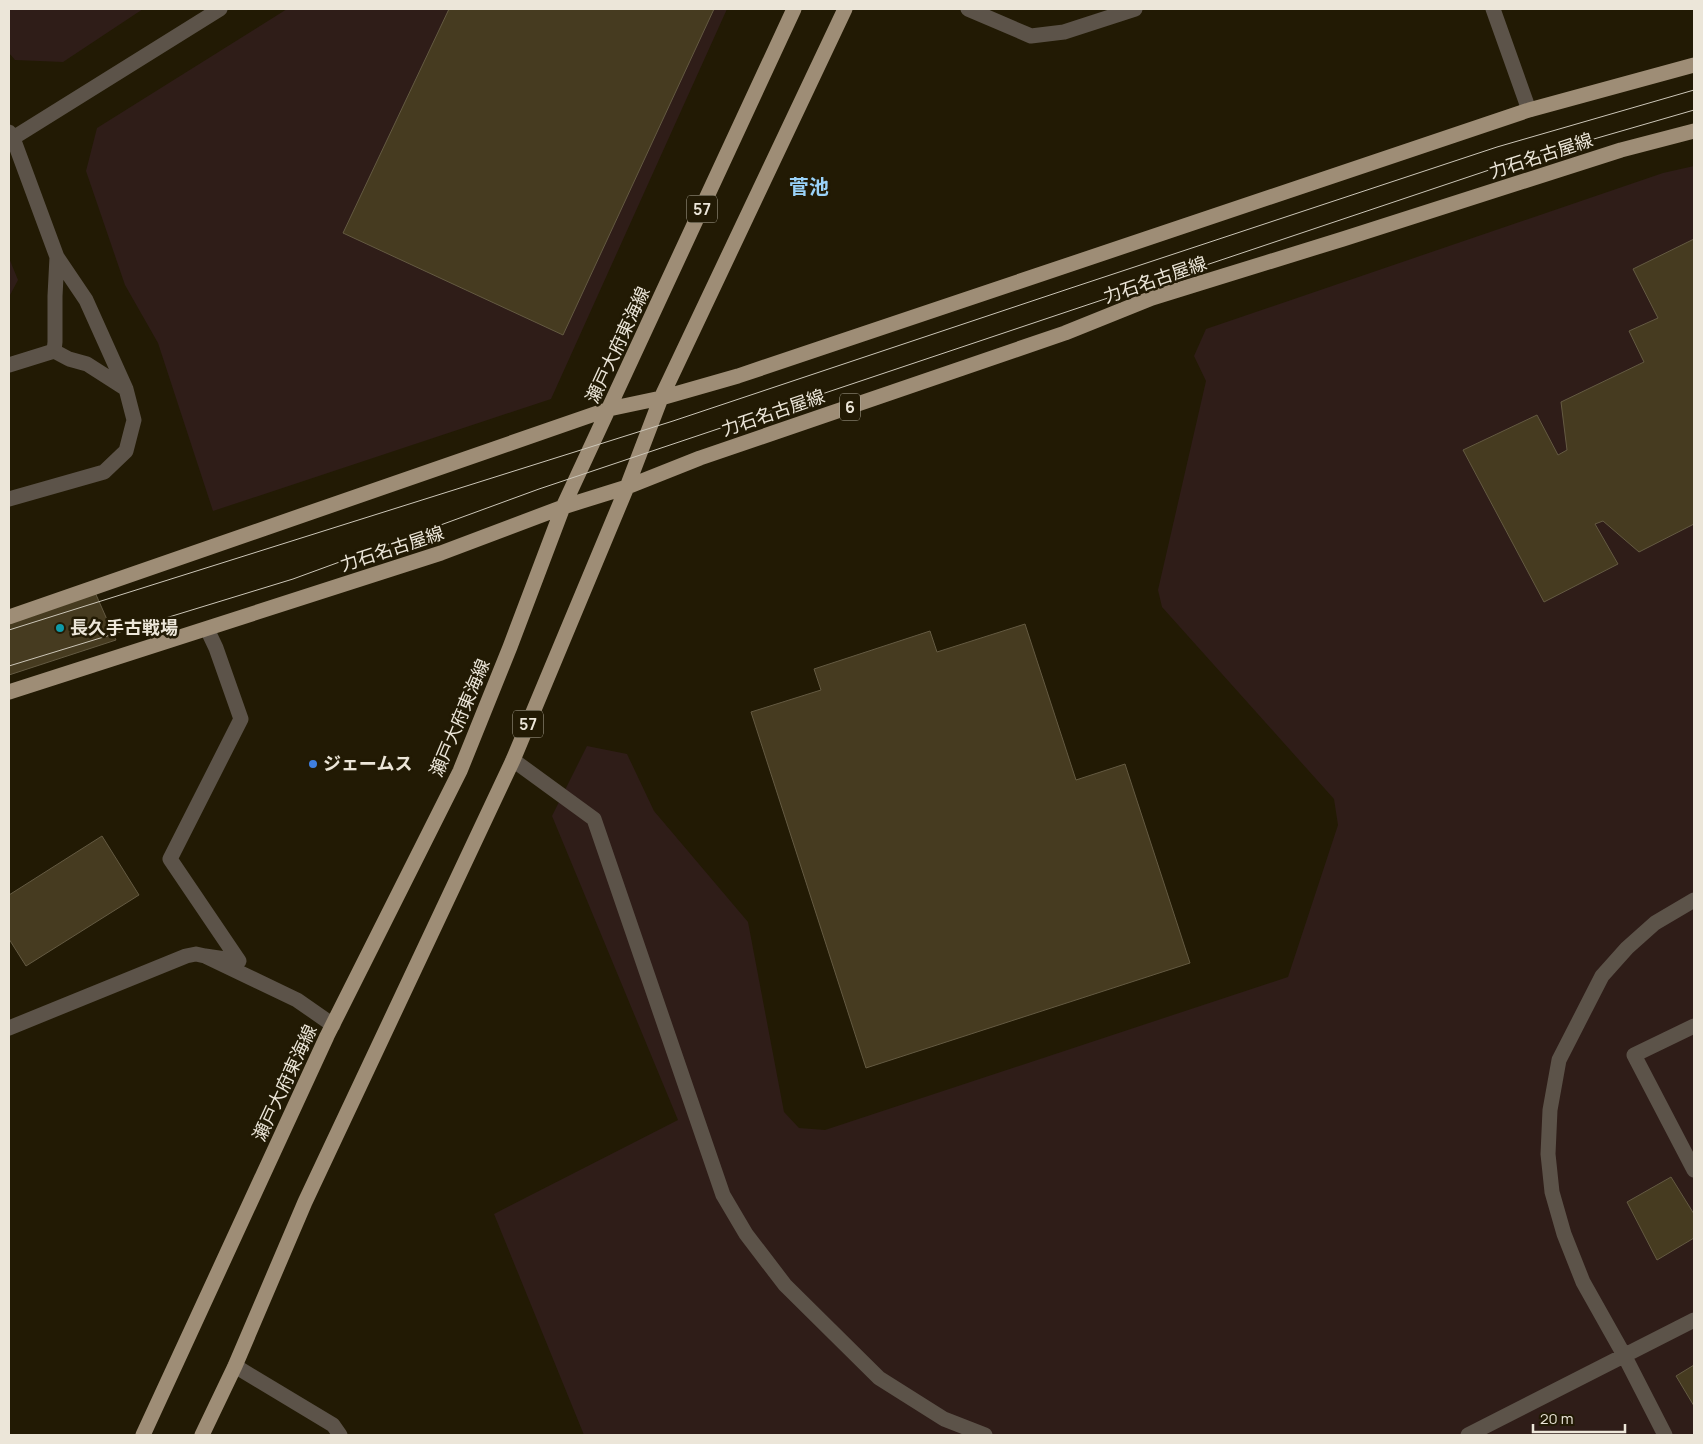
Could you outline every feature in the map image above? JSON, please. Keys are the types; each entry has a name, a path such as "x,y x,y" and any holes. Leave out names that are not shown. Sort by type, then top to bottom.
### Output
{"main road":[{"name":"瀬戸大府東海線","path":"143,1435 332,1025 460,771 510,647 563,506 794,9"},
{"name":"57","path":"202,1435 235,1366 305,1202 513,760 627,487 661,398 845,9"},
{"path":"9,617 609,409 661,398 738,376 1529,110 1694,65"},
{"name":"力石名古屋線","path":"9,692 441,553 563,506 627,487 700,458 1065,333 1152,298 1612,153 1694,131"}],"street":[{"path":"9,499 104,472 126,451 134,420 126,389 86,300 57,257 11,135 220,9"},
{"path":"968,9 1031,36 1064,32 1135,9"},
{"path":"1493,9 1529,110"},
{"path":"54,351 54,296 57,257"},
{"path":"9,365 54,351 69,359 87,364 126,389"},
{"path":"9,1028 186,956 196,954 239,961 170,858 240,719 216,648 207,629"},
{"path":"513,760 594,819 723,1195 746,1234 785,1285 879,1378 944,1419 985,1435"},
{"path":"1665,1435 1624,1355 1583,1282 1564,1234 1552,1192 1548,1154 1550,1110 1559,1060 1602,976 1627,948 1655,924 1694,900"},
{"path":"205,956 297,1000 332,1025"},
{"path":"1694,1026 1634,1055 1694,1170"},
{"path":"1468,1435 1694,1320"},
{"path":"235,1366 333,1425 340,1435"}],"shaded area":[{"path":"9,9 143,9 63,62 15,60 9,53"},
{"path":"287,9 727,9 551,399 213,511 158,343 125,285 86,171 97,128"},
{"path":"1694,166 1694,1435 584,1435 494,1214 678,1120 552,816 587,746 627,754 654,811 748,922 784,1112 799,1128 825,1130 1288,977 1338,825 1334,799 1162,607 1158,590 1206,381 1194,356 1206,329 1663,173"},
{"path":"9,258 18,280 9,297"}],"building":[{"path":"449,9 714,9 563,335 343,233"},
{"path":"1694,239 1694,524 1639,552 1603,521 1595,524 1618,564 1544,602 1463,450 1537,415 1558,455 1567,450 1561,402 1644,362 1629,331 1658,318 1633,269"},
{"name":"長久手古戦場","path":"94,590 116,640 9,675 9,616"},
{"path":"1025,624 1076,780 1125,764 1190,963 866,1068 751,712 821,690 814,669 930,631 937,652"},
{"path":"102,836 139,895 26,966 9,939 9,895"},
{"path":"1671,1177 1694,1214 1694,1238 1657,1260 1627,1202"},
{"path":"1694,1365 1694,1406 1676,1376"}],"tram line":[{"path":"9,630 673,421 1497,147 1694,90"},
{"path":"9,666 293,579 539,489 1504,165 1694,110"}],"place":[{"name":"長久手古戦場","path":"60,628"},
{"name":"ジェームス","path":"313,764"}],"district":[{"name":"菅池","path":"809,187"}]}
